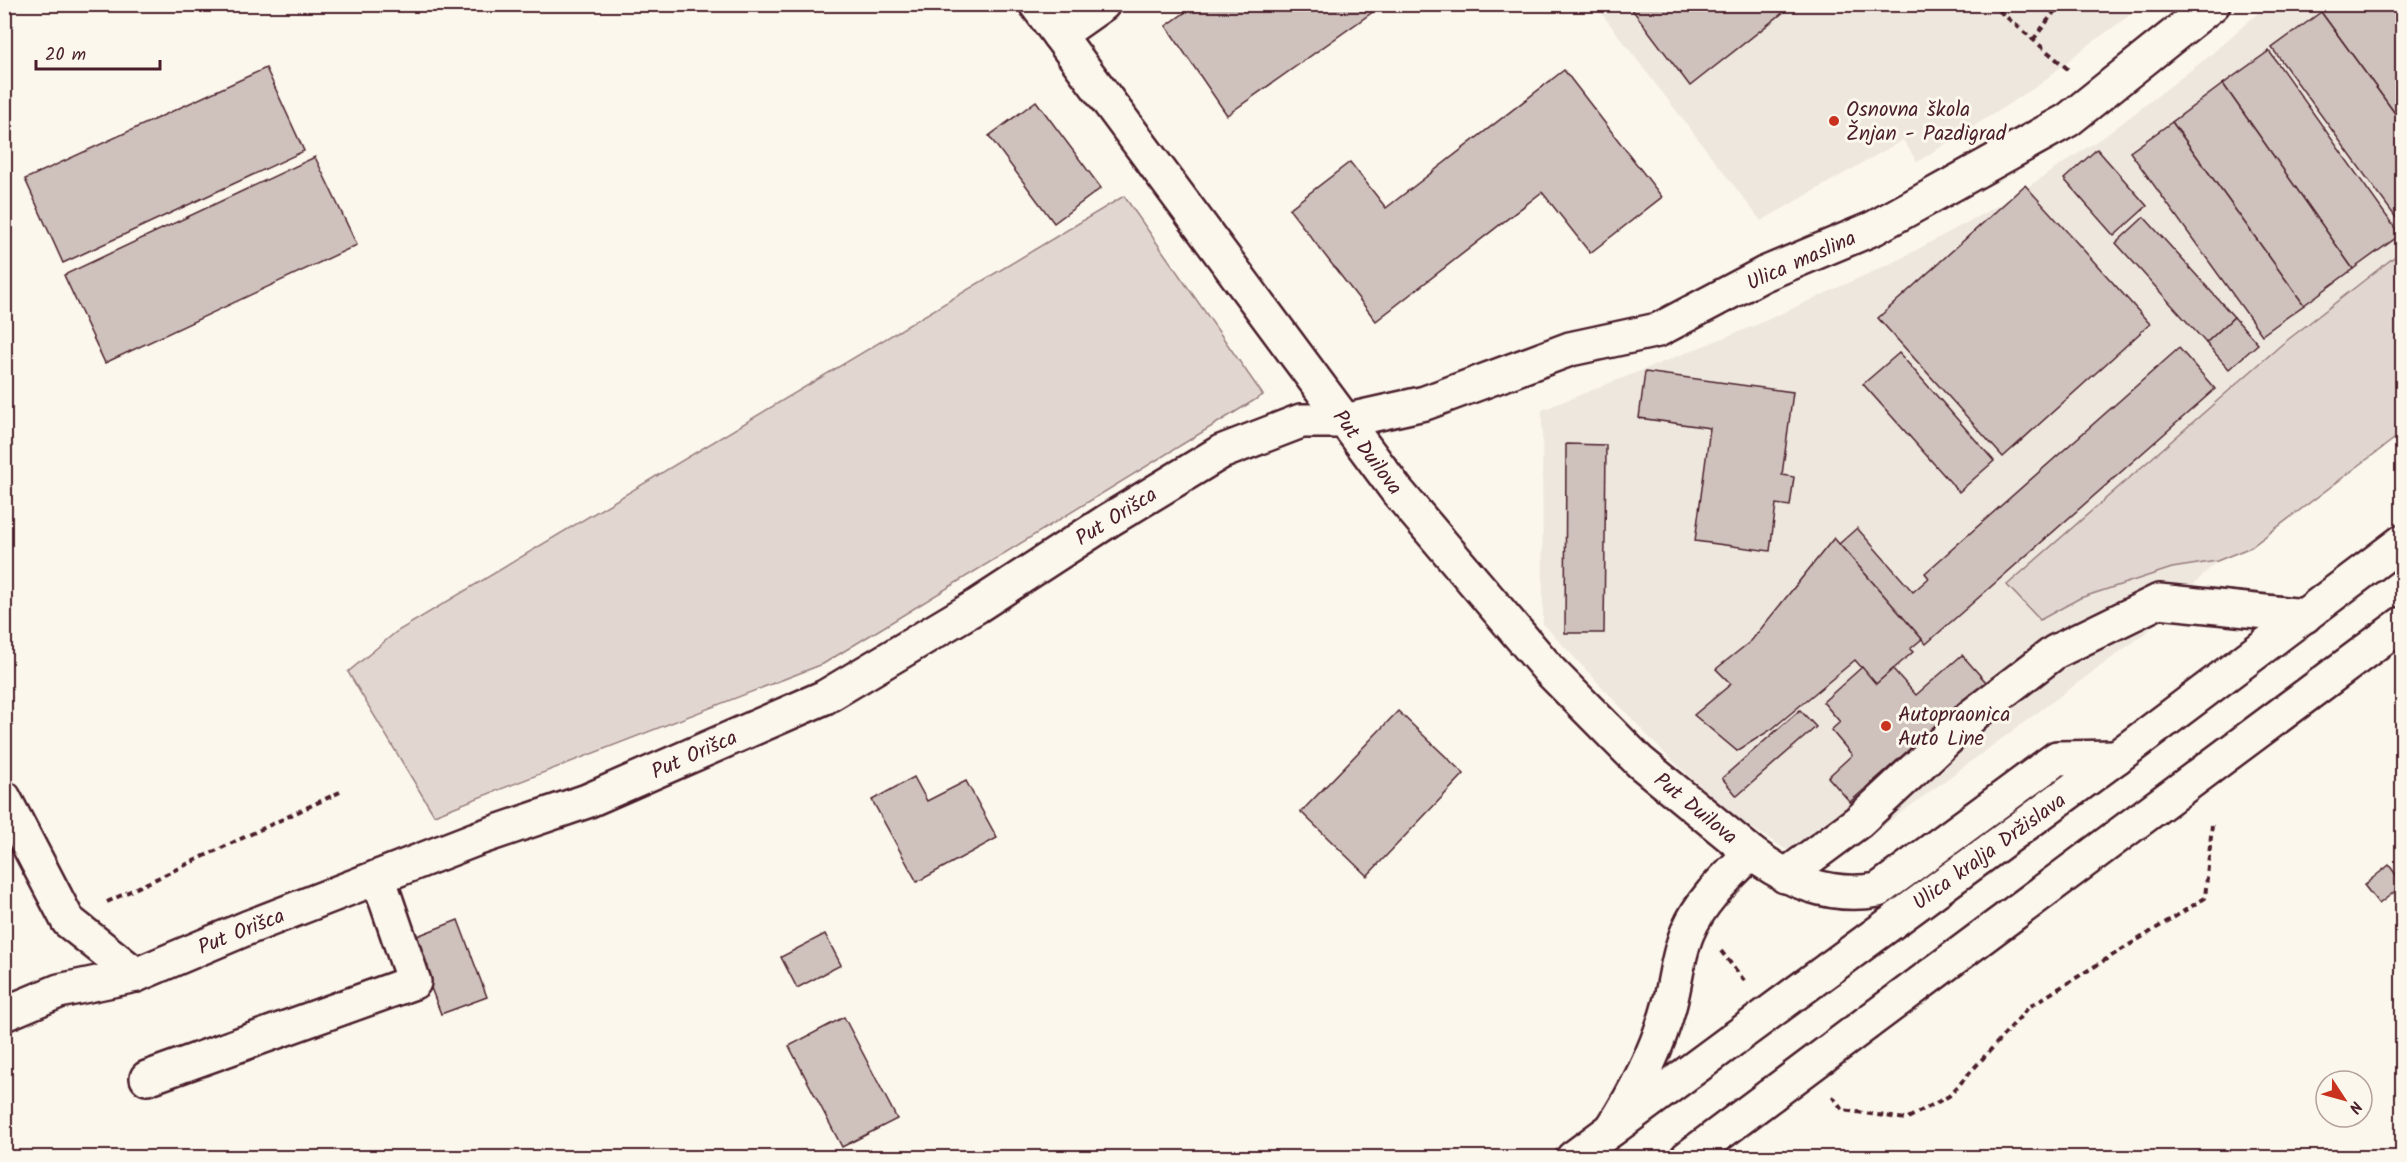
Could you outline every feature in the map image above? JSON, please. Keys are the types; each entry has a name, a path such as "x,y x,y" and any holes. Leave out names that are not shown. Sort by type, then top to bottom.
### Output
{"main road":[{"name":"Put Duilova","path":"1036,4 1397,491 1550,671 1640,762 1751,853 1785,876 1822,888 1862,893 1878,890 2057,758 2117,757"},
{"path":"1059,35 1103,4"},
{"name":"Ulica maslina","path":"1344,422 1425,403 1570,349 1658,330 1764,274 1874,228 2068,120 2213,4"},
{"name":"Put Orišca","path":"4,1014 59,991 135,975 247,928 476,839 587,801 825,697 977,606 1109,520 1221,452 1301,421 1344,422"},
{"name":"Ulica kralja Držislava","path":"1573,1158 2117,757 2403,542"},
{"path":"1785,876 1858,822 1974,714 2055,652 2065,647 2159,601 2305,616"},
{"path":"1687,1158 2403,624"},
{"path":"4,798 68,921 135,975"},
{"path":"1612,1129 1645,1072 1669,1006 1691,925 1711,894 1751,853"},
{"path":"147,1078 414,982 378,877"}],"path":[{"path":"1991,4 2074,74"},
{"path":"2033,40 2060,4"},
{"path":"68,921 340,792"},
{"path":"1843,1110 1906,1119 1949,1096 2029,1007 2205,898 2212,825"}],"shaded area":[{"name":"Osnovna škola Žnjan - Pazdigrad","path":"1595,5 2144,5 2079,52 2039,85 1917,162 1903,140 1761,221"},
{"path":"2267,5 2402,5 2402,251 2281,345 2008,585 2040,620 2080,598 2121,584 2172,568 2217,561 2147,632 1864,840 1826,857 1785,849 1729,813 1662,751 1543,624 1542,410 1756,325 1896,261 2008,200 2109,133 2208,57"},
{"path":"1124,196 1263,395 823,664 434,815 348,672 396,632"},
{"path":"2402,251 2402,433 2251,547 2217,561 2172,568 2080,598 2040,620 2007,585 2281,345"}],"building":[{"path":"1197,4 1384,4 1227,115 1166,26"},
{"path":"1628,4 1794,4 1690,86"},
{"path":"2331,4 2390,4 2402,21 2402,123 2321,12"},
{"path":"2321,12 2402,123 2402,226 2272,48"},
{"path":"2269,51 2400,235 2353,269 2223,84"},
{"path":"266,68 304,151 63,263 25,179"},
{"path":"1564,70 1662,197 1590,253 1542,192 1376,321 1289,209 1350,162 1386,208"},
{"path":"2223,84 2353,269 2304,305 2172,122"},
{"path":"1036,101 1101,188 1054,223 989,136"},
{"path":"2172,122 2304,305 2262,335 2130,152"},
{"path":"2097,149 2147,206 2114,236 2064,179"},
{"path":"315,157 357,245 105,363 64,275"},
{"path":"2025,185 2150,324 2003,457 1878,318"},
{"path":"2144,217 2234,317 2206,343 2116,243"},
{"path":"2234,317 2258,344 2229,369 2206,343"},
{"path":"2179,348 2215,389 1926,644 1839,544 1857,528 1913,592 1929,578 1925,573"},
{"path":"1899,353 1994,461 1959,492 1863,384"},
{"path":"1645,372 1793,392 1782,475 1794,477 1790,506 1776,504 1770,551 1695,541 1710,428 1639,418"},
{"path":"1566,444 1606,445 1604,633 1565,633"},
{"path":"1834,538 1922,639 1910,649 1913,652 1876,684 1855,660 1772,729 1737,751 1694,715 1731,684 1716,669 1751,641"},
{"name":"Autopraonica Auto Line","path":"1962,655 1986,682 1850,802 1828,777 1852,755 1831,730 1840,722 1823,702 1862,667 1876,684 1893,669 1916,695"},
{"path":"1800,710 1816,727 1737,796 1722,778"},
{"path":"1398,711 1464,774 1367,876 1301,812"},
{"path":"914,777 927,801 966,781 997,838 917,882 872,800"},
{"path":"2389,865 2402,886 2379,904 2364,885"},
{"path":"458,920 487,997 441,1014 412,938"},
{"path":"825,934 841,965 797,988 781,957"},
{"path":"844,1017 897,1119 842,1147 789,1046"}],"place":[{"name":"Osnovna škola Žnjan - Pazdigrad","path":"1834,121"},
{"name":"Autopraonica Auto Line","path":"1886,726"}]}
